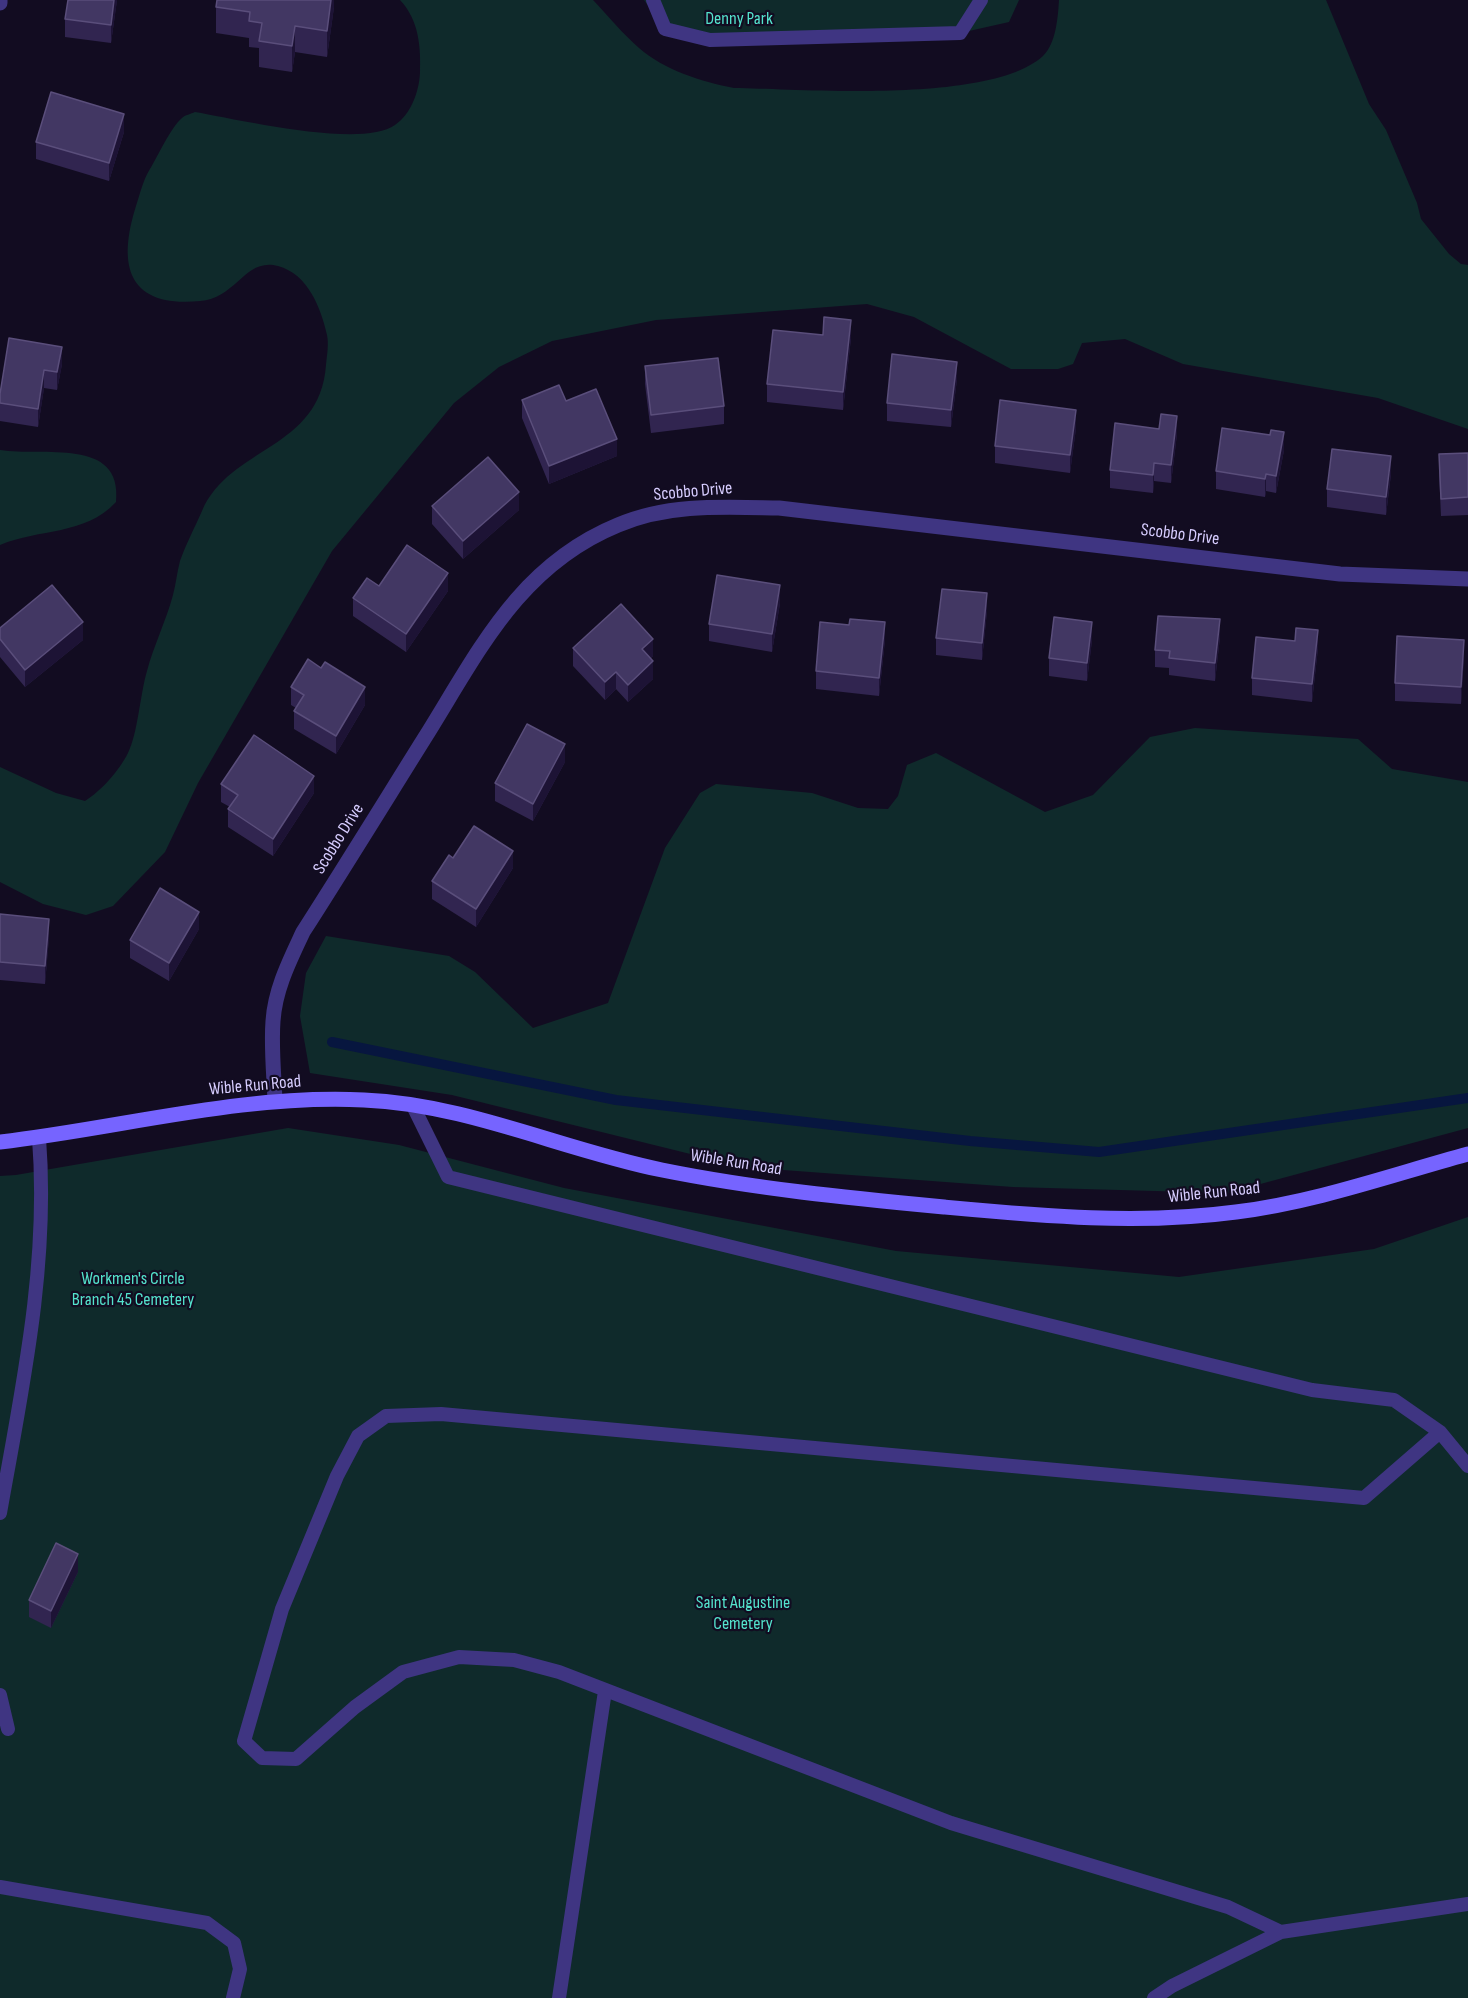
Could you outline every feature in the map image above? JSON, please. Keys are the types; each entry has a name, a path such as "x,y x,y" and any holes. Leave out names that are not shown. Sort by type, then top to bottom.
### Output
{"street":[{"name":"Scobbo Drive","path":"275,1101 273,1021 276,1000 285,970 303,932 505,610 558,558 589,538 620,524 692,508 779,508 1340,574 1468,579"},
{"name":"Wible Run Road","path":"0,1142 39,1138 208,1109 275,1101 366,1100 453,1114 641,1166 720,1182 821,1196 1056,1217 1152,1219 1235,1212 1299,1202 1468,1154"}],"lane":[{"path":"653,0 665,29 710,40 960,33 981,0"},
{"path":"413,1106 448,1178 1312,1390 1394,1400 1440,1432 1468,1466"},
{"path":"0,1513 34,1323 43,1189 39,1138"},
{"path":"1281,1932 1228,1907 951,1823 558,1672 514,1660 459,1657 403,1672 355,1707 296,1759 262,1758 244,1741 282,1609 337,1476 358,1436 386,1416 441,1414 1364,1498 1440,1432"},
{"path":"559,1998 605,1691"},
{"path":"0,1695 8,1729"},
{"path":"0,1887 207,1923 234,1943 240,1969 233,1998"},
{"path":"1154,1998 1172,1986 1281,1932 1468,1904"}],"green space":[{"path":"400,0 593,0 627,37 649,56 696,79 734,88 849,91 941,87 982,81 1017,71 1043,56 1051,45 1056,30 1059,0 1326,0 1369,104 1386,130 1417,203 1421,219 1449,254 1461,264 1468,265 1468,429 1378,398 1183,364 1125,339 1082,343 1073,364 1058,369 1011,369 914,317 867,304 656,320 552,341 499,367 454,403 332,551 198,783 165,852 113,906 86,915 43,904 0,882 0,767 56,793 85,801 115,773 131,745 147,671 170,605 180,561 202,511 215,490 232,473 292,431 308,415 320,393 326,365 328,338 317,303 305,284 288,270 278,266 257,267 223,293 200,301 157,298 143,290 134,279 129,264 128,247 130,228 144,182 173,128 183,117 195,112 268,126 328,133 379,132 395,125 406,115 413,102 420,73 418,34 411,16"},
{"name":"Denny Park","path":"644,0 1019,0 1009,22 960,33 710,40 665,29"},
{"path":"0,450 57,452 93,458 107,467 115,481 116,502 90,521 0,545"},
{"path":"1195,728 1358,739 1392,769 1468,782 1468,1128 1227,1193 1013,1187 743,1167 452,1095 310,1073 300,1016 306,973 326,936 449,956 475,972 533,1028 608,1003 665,848 700,793 716,784 812,793 858,808 888,809 898,796 907,765 936,753 1045,812 1093,795 1150,737"},
{"name":"Saint Augustine Cemetery","path":"288,1128 399,1145 564,1188 896,1251 1179,1277 1374,1249 1468,1217 1468,1998 0,1998 0,1176"}],"building":[{"path":"68,0 114,0 111,25 65,19"},
{"path":"217,0 331,0 327,31 295,26 292,46 259,41 262,23 249,21 250,12 216,7"},
{"path":"51,92 124,114 109,163 36,142"},
{"path":"824,317 851,320 843,392 767,384 773,330 823,335"},
{"path":"9,338 62,347 57,372 44,370 38,409 0,403"},
{"path":"892,354 957,362 951,410 887,403"},
{"path":"718,358 724,406 651,415 645,366"},
{"path":"559,385 566,401 596,389 617,439 549,466 522,400"},
{"path":"1000,400 1076,410 1070,455 995,446"},
{"path":"1161,414 1177,416 1171,465 1154,463 1153,475 1110,470 1115,423 1159,429"},
{"path":"1222,428 1270,435 1271,430 1284,432 1276,476 1266,474 1265,479 1216,471"},
{"path":"1332,449 1391,456 1386,497 1327,489"},
{"path":"1468,453 1468,497 1441,499 1439,454"},
{"path":"488,457 519,492 463,541 432,506"},
{"path":"407,545 448,573 406,634 353,598 367,578 379,586"},
{"path":"717,575 780,585 772,634 709,624"},
{"path":"52,585 83,622 25,670 0,639 0,628"},
{"path":"942,589 987,593 982,643 936,638"},
{"path":"621,604 653,639 642,649 653,661 628,685 616,672 605,682 573,648"},
{"path":"1158,616 1220,619 1215,663 1169,658 1170,651 1155,650"},
{"path":"1054,617 1092,622 1087,663 1049,658"},
{"path":"850,619 885,622 879,678 816,671 820,622 849,625"},
{"path":"1296,628 1318,630 1312,684 1252,678 1256,637 1295,641"},
{"path":"1397,636 1464,640 1461,687 1395,683"},
{"path":"308,659 321,668 325,662 365,687 336,736 294,711 304,695 291,687"},
{"path":"527,724 565,744 533,804 495,783"},
{"path":"254,735 314,776 273,839 228,809 238,795 221,784"},
{"path":"474,826 513,851 476,909 432,881 449,855 453,858"},
{"path":"160,888 199,912 169,963 130,940"},
{"path":"0,914 49,919 45,966 0,962"},
{"path":"56,1543 78,1554 51,1611 29,1600"}],"waterway":[{"path":"332,1042 616,1100 970,1141 1099,1152 1468,1098"}],"park label":[{"name":"Workmen's Circle Branch 45 Cemetery","path":"133,1289"}]}
